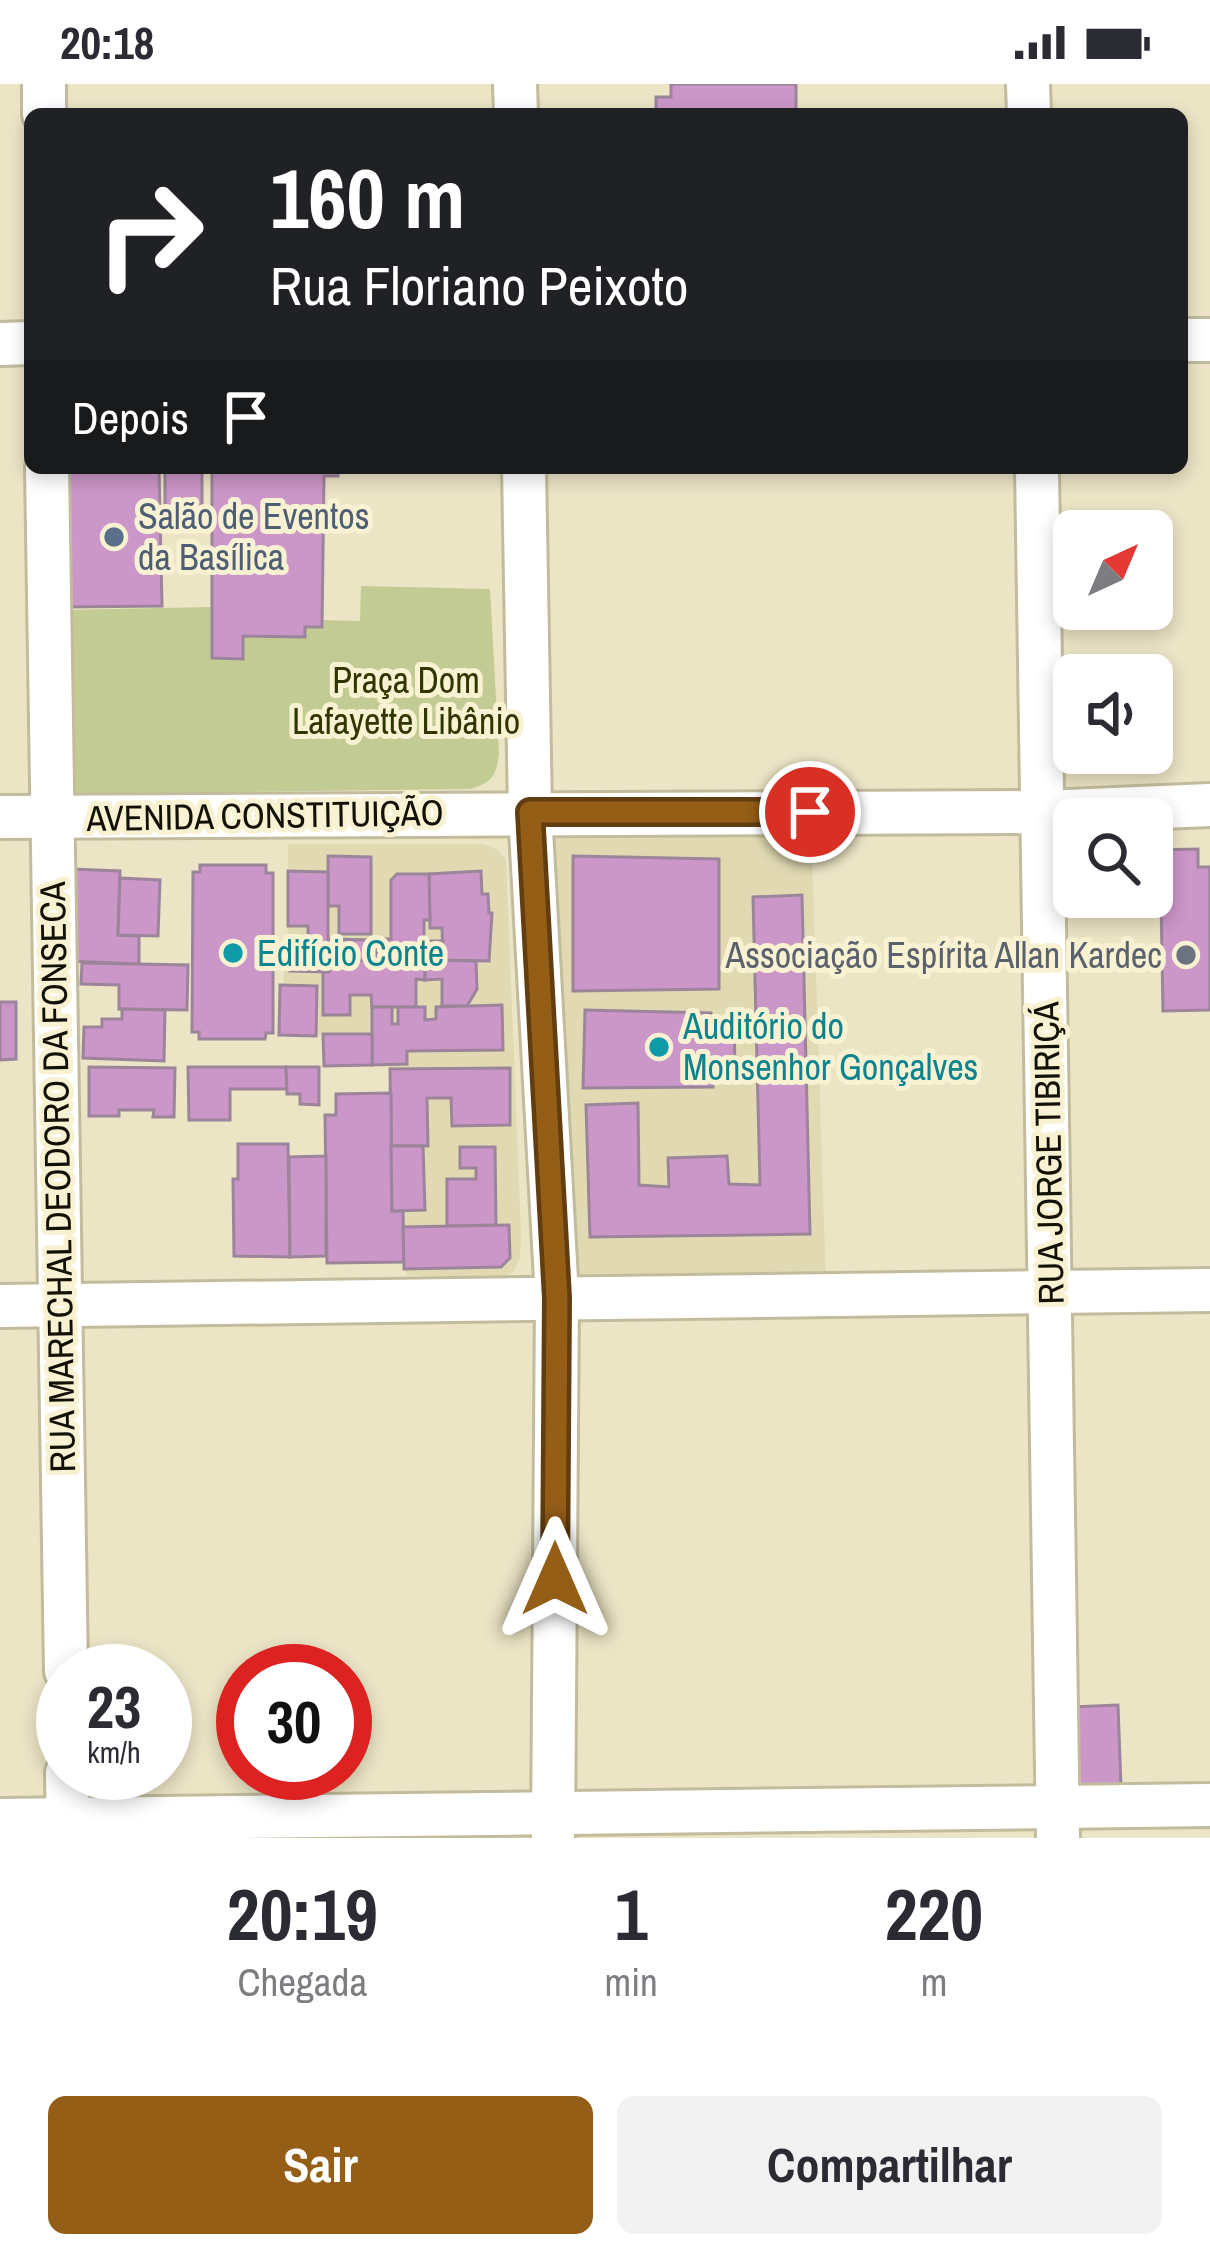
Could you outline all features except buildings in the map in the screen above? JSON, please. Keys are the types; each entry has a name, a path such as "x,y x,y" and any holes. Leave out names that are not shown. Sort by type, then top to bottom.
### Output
{"street":[{"name":"RUA MARECHAL DEODORO DA FONSECA","path":"47,474 66,1644"},
{"path":"524,474 530,812 557,1298 553,1825"},
{"name":"RUA JORGE TIBIRIÇÁ","path":"1037,474 1058,1822"},
{"name":"AVENIDA CONSTITUIÇÃO","path":"0,817 1042,812 1210,806"},
{"path":"0,1306 1210,1290"},
{"path":"0,1820 68,1828 1058,1822 1210,1805"}],"shaded area":[{"path":"545,821 811,821 826,1285 567,1288"},
{"path":"288,844 483,844 498,850 506,860 521,1233 520,1257 514,1271 502,1279 408,1275 403,1212 392,1211 389,1065 324,1066 323,1035 279,1035 288,926"}],"green space":[{"name":"Praça Dom Lafayette Libânio","path":"361,586 490,589 499,753 495,772 484,784 470,789 70,794 60,610 211,607 212,657 242,659 243,636 305,636 305,627 321,627 322,620 360,621"}],"place":[{"name":"Salão de Eventos da Basílica","path":"114,537"},
{"name":"Edifício Conte","path":"233,953"},
{"name":"Associação Espírita Allan Kardec","path":"1186,955"},
{"name":"Auditório do Monsenhor Gonçalves","path":"659,1047"}],"route":[{"path":"555,1579 557,1298 530,812 810,812"}]}
